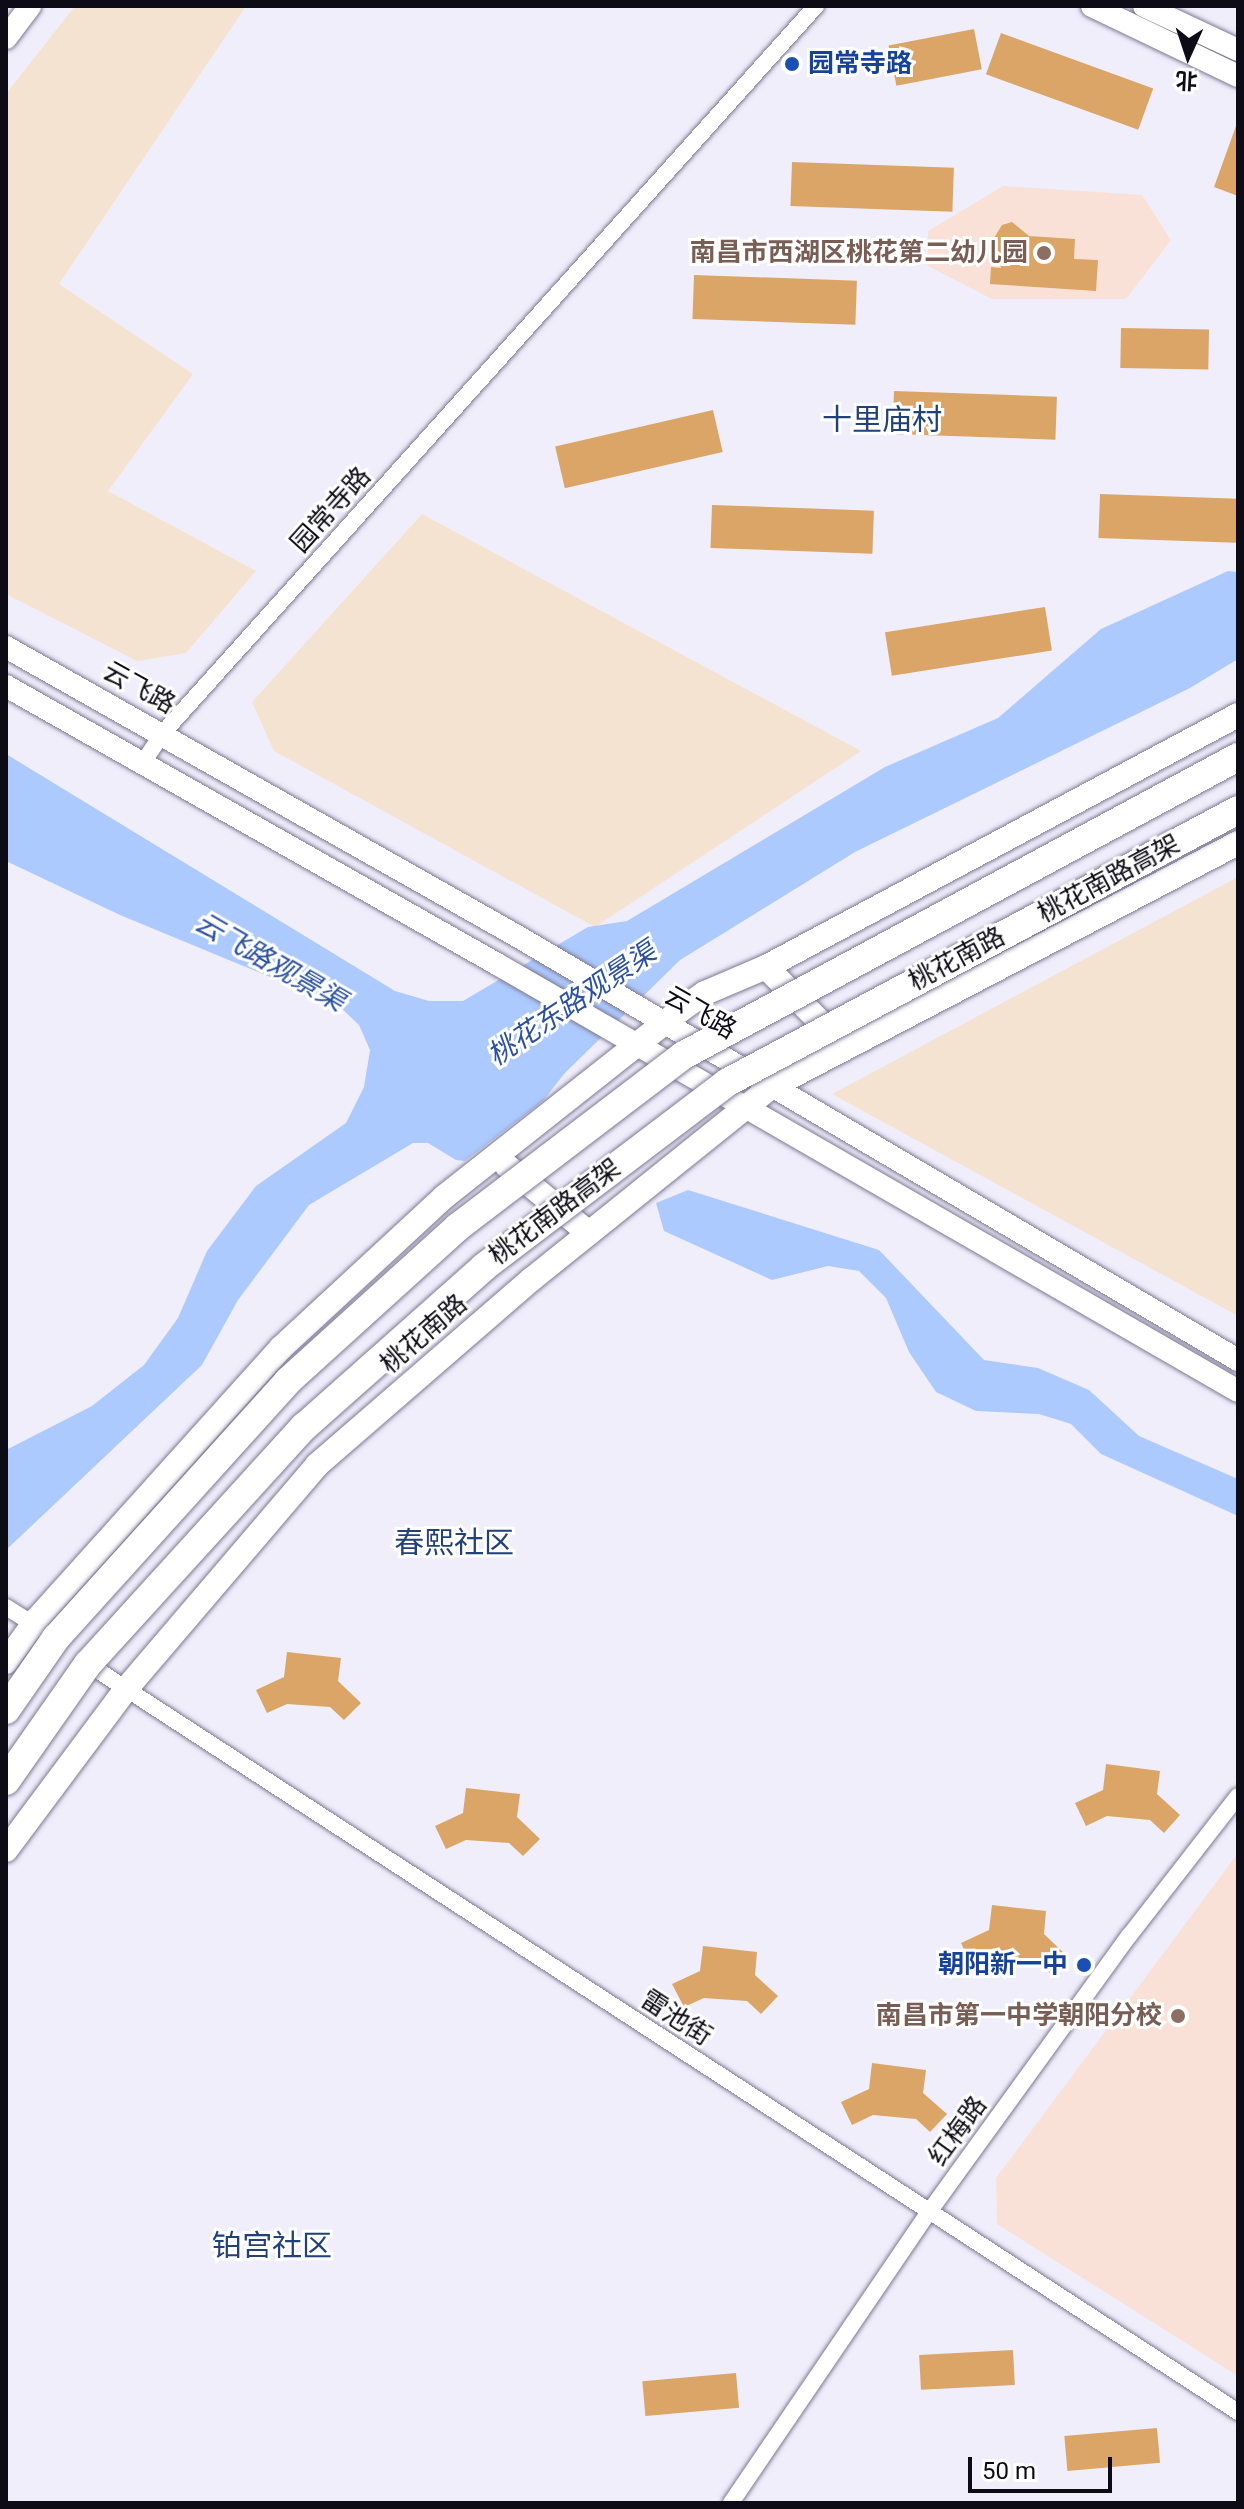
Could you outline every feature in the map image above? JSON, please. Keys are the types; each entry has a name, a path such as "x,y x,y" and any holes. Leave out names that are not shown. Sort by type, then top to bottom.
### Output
{"highway":[{"name":"桃花南路高架","path":"6,1710 45,1631 288,1381 458,1227 684,1055 1238,757"},
{"name":"桃花南路高架","path":"6,1781 88,1664 304,1427 484,1267 728,1082 1238,810"}],"main road":[{"path":"6,38 30,6"},
{"path":"1092,6 1238,76"},
{"path":"1144,6 1238,50"},
{"name":"云飞路","path":"6,647 163,733 517,936 1238,1360"},
{"path":"6,686 497,964 1238,1391"},
{"path":"6,1662 45,1631 281,1348 444,1197 496,1157 657,1020 705,993 766,967 1238,715"},
{"name":"桃花南路","path":"6,1850 126,1689 317,1465 477,1324 771,1087 1238,843"},
{"path":"766,967 847,1049"},
{"path":"496,1157 589,1233"}],"street":[{"name":"园常寺路","path":"142,764 163,733 816,6"},
{"path":"6,1607 45,1631"},
{"name":"雷池街","path":"88,1664 1238,2412"},
{"name":"红梅路","path":"731,2503 929,2212 1129,1936 1238,1796"}],"shaded area":[{"path":"75,6 246,6 59,284 193,374 108,491 256,571 186,653 137,661 6,594 6,94"},
{"name":"南昌市西湖区桃花第二幼儿园","path":"1003,186 1142,195 1171,240 1126,299 992,299 928,266 928,231"},
{"path":"422,514 861,751 595,927 274,751 252,702"},
{"path":"1238,877 1238,1316 832,1094"},
{"name":"南昌市第一中学朝阳分校","path":"1238,1853 1238,2376 997,2224 996,2178"}],"water":[{"path":"1228,571 1238,572 1238,659 1190,688 855,852 680,960 564,1074 543,1101 465,1161 456,1160 428,1143 413,1143 309,1205 238,1300 202,1365 6,1550 6,1450 92,1406 144,1365 178,1318 207,1251 256,1186 346,1123 364,1087 370,1050 359,1025 338,1005 120,915 6,861 6,754 395,991 429,1001 463,1001 588,927 627,921 885,767 998,718 1101,629"},
{"path":"688,1190 879,1250 984,1360 1038,1368 1089,1390 1139,1436 1238,1479 1238,1516 1101,1454 1071,1424 1039,1414 976,1411 936,1392 909,1352 886,1298 859,1271 828,1266 772,1280 664,1231 656,1203"}],"building":[{"path":"974,29 982,69 896,86 889,46"},
{"path":"1001,33 1153,88 1138,130 986,74"},
{"path":"1238,126 1238,196 1214,187"},
{"path":"792,162 954,168 952,212 790,206"},
{"path":"1012,222 1029,236 1075,239 1074,259 1098,260 1096,291 990,284 991,267 1001,268 994,238 1002,225"},
{"path":"694,275 857,281 855,325 692,319"},
{"path":"1121,328 1209,330 1208,370 1120,368"},
{"path":"894,391 1057,397 1055,440 892,434"},
{"path":"713,410 723,452 565,488 555,446"},
{"path":"1100,494 1238,499 1236,543 1098,538"},
{"path":"712,505 874,511 872,554 710,548"},
{"path":"1045,607 1052,650 892,676 885,632"},
{"path":"287,1652 341,1658 338,1681 361,1703 344,1720 330,1707 287,1704 267,1713 256,1690 284,1677"},
{"path":"1106,1764 1160,1771 1157,1794 1180,1815 1164,1833 1150,1820 1107,1816 1086,1826 1075,1803 1103,1790"},
{"path":"466,1788 520,1794 517,1817 540,1839 523,1856 509,1843 466,1840 446,1849 435,1826 463,1813"},
{"path":"992,1905 1046,1911 1044,1934 1067,1956 1050,1973 1036,1960 993,1957 972,1966 961,1943 989,1930"},
{"path":"703,1946 757,1952 755,1975 778,1996 761,2014 747,2001 704,1998 684,2007 672,1984 700,1971"},
{"path":"872,2063 926,2070 923,2093 947,2114 930,2132 916,2119 873,2115 852,2125 841,2102 869,2089"},
{"path":"1013,2350 1015,2385 921,2390 919,2355"},
{"path":"736,2373 739,2408 645,2416 642,2381"},
{"path":"1157,2428 1160,2463 1067,2471 1064,2436"}],"place":[{"name":"园常寺路","path":"792,64"},
{"name":"南昌市西湖区桃花第二幼儿园","path":"1044,253"},
{"name":"朝阳新一中","path":"1084,1965"},
{"name":"南昌市第一中学朝阳分校","path":"1178,2016"}],"district":[{"name":"十里庙村","path":"882,420"},
{"name":"春熙社区","path":"454,1543"},
{"name":"铂宫社区","path":"272,2246"}],"water label":[{"name":"云飞路观景渠","path":"270,962"},
{"name":"桃花东路观景渠","path":"572,1004"}]}
